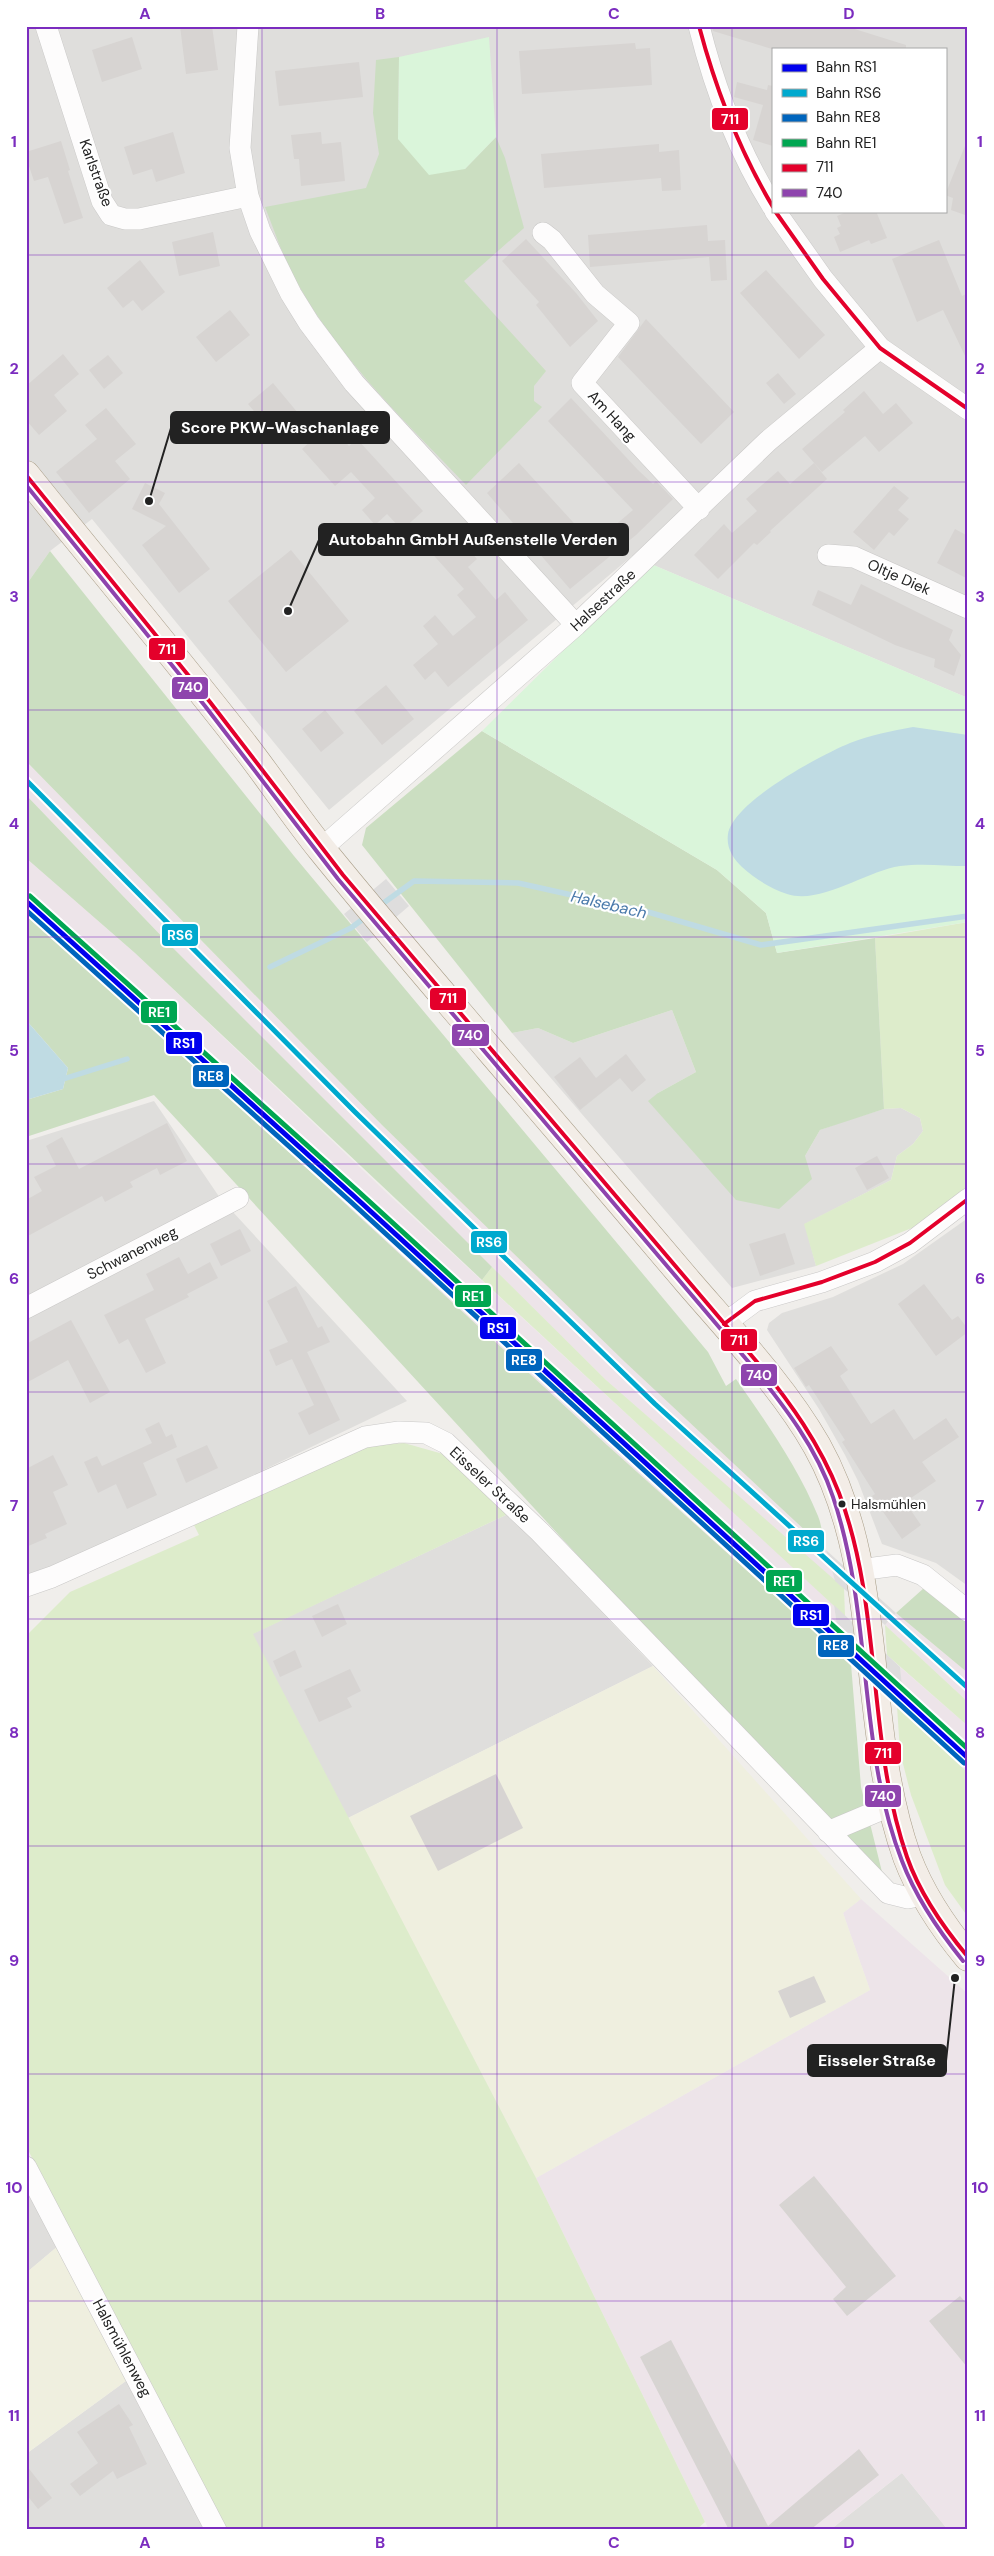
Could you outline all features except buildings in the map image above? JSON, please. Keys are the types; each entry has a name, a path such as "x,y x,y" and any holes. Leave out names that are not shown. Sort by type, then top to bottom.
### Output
{"main road":[{"path":"26,476 237,736 322,849 724,1324 790,1406 814,1441 841,1498 859,1570 876,1703 892,1805 907,1858 924,1894 949,1934 968,1957"}],"street":[{"name":"Karlstraße","path":"46,26 102,200 111,215 125,219 140,219 248,196"},
{"path":"248,26 240,148 248,196 260,231 291,294 334,358 354,383 576,625"},
{"path":"699,26 710,70 733,132 772,205"},
{"path":"776,212 823,279 880,348 968,410"},
{"name":"Am Hang","path":"543,233 552,240 595,294 629,323 582,383 699,509"},
{"name":"Halsestraße","path":"322,849 576,625 699,509 768,440 880,348"},
{"name":"Oltje Diek","path":"828,555 854,557 968,608"},
{"name":"Schwanenweg","path":"26,1308 238,1198"},
{"path":"724,1324 755,1301 822,1282 875,1262 910,1243 968,1198"},
{"name":"Eisseler Straße","path":"26,1586 52,1577 365,1437 398,1432 426,1433 446,1443 540,1532 888,1893 908,1898 924,1894"},
{"path":"859,1570 897,1565 923,1575 968,1611"},
{"path":"828,1832 892,1805"},
{"name":"Halsmühlenweg","path":"26,2167 216,2530"}],"shaded area":[{"path":"26,26 968,26 968,698 632,556 329,810 92,519 50,551 26,585"},
{"path":"26,761 382,1125 826,1550 835,1581 606,1380 367,1144 170,945 26,795"},
{"path":"26,858 135,953 389,1195 834,1605 841,1654 607,1445 108,985 26,914"},
{"path":"672,1010 696,1072 658,1093 805,1156 820,1130 845,1121 884,1109 901,1108 920,1118 923,1131 913,1144 897,1156 891,1180 805,1224 816,1266 732,1288 512,1033 538,1028 573,1043"},
{"path":"154,1101 220,1198 407,1401 182,1509 26,1577 26,1141"},
{"path":"968,1218 968,1586 936,1563 882,1544 858,1481 845,1455 819,1409 767,1330 769,1323 782,1313 833,1297 903,1264"},
{"path":"508,1514 653,1666 348,1818 252,1634"},
{"path":"896,1613 968,1673 968,1702 885,1625"},
{"path":"900,1667 968,1726 968,1773 905,1713"},
{"path":"861,1899 968,1994 968,2530 948,2530 902,2473 830,2530 709,2530 536,2178 870,1990 843,1913"},
{"path":"26,2189 58,2246 26,2273"},
{"path":"130,2378 206,2530 26,2530 26,2454"},
{"path":"902,2473 948,2530 830,2530"}],"green space":[{"path":"489,37 496,137 465,169 429,175 398,139 399,57"},
{"path":"399,57 398,139 465,169 496,137 505,158 524,228 464,281 546,371 534,386 534,401 542,407 466,485 393,409 346,355 325,327 289,267 265,207 366,188 379,154 373,113 376,60"},
{"path":"50,551 294,856 708,1352 726,1386 736,1379 781,1445 801,1480 821,1524 826,1550 625,1362 382,1125 26,761 26,585"},
{"path":"651,564 968,698 968,922 777,953 766,913 717,870 482,731"},
{"path":"482,731 717,870 766,913 777,953 875,938 884,1109 820,1130 805,1156 812,1179 779,1209 736,1200 648,1101 658,1093 696,1072 672,1010 573,1043 538,1028 512,1033 362,845 366,828"},
{"path":"26,795 170,945 492,1267 482,1280 135,953 26,858"},
{"path":"26,914 108,985 607,1445 851,1664 861,1787 882,1872 684,1671 154,1095 26,1137 26,1100 63,1089 68,1068 26,1020"},
{"path":"968,922 968,1189 922,1224 816,1266 804,1224 891,1180 897,1156 913,1144 923,1131 920,1118 901,1108 884,1109 875,938"},
{"path":"492,1267 606,1380 844,1588 845,1616 482,1280"},
{"path":"404,1443 443,1454 508,1514 253,1634 536,2178 705,2522 696,2530 222,2530 26,2146 26,1636 70,1592 199,1535 194,1525 368,1446"},
{"path":"924,1588 968,1621 968,1673 896,1613"},
{"path":"885,1625 968,1702 968,1726 887,1655"},
{"path":"653,1666 861,1899 843,1913 870,1990 536,2178 348,1818"},
{"path":"897,1706 968,1773 968,1917 945,1885 911,1795 900,1752"},
{"path":"58,2246 130,2378 26,2454 26,2273"}],"water":[{"path":"913,727 968,735 968,866 900,866 829,891 800,896 787,894 769,886 752,875 736,860 729,848 728,834 734,821 762,794 800,768 850,743 873,735"},
{"path":"26,1020 68,1068 63,1089 26,1100"}],"pier":[{"path":"386,879 409,906 367,942 344,914"},
{"path":"826,1550 896,1613 885,1625 835,1581"},
{"path":"834,1605 900,1667 905,1713 841,1654"}],"waterway":[{"name":"Halsebach","path":"378,907 414,881 518,883 648,912 761,945 968,916"},
{"name":"Halsebach","path":"270,967 351,928 367,916"},
{"name":"Halsebach","path":"60,1080 127,1059"}],"rail line":[{"name":"RS6","path":"26,780 355,1112 655,1404 968,1688"},
{"name":"RE1","path":"30,896 359,1192 968,1749"},
{"name":"RS1","path":"26,901 355,1197 968,1758"},
{"name":"RE8","path":"26,910 351,1202 964,1763"}],"transit line":[{"name":"711","path":"699,26 713,73 739,142 772,205"},
{"name":"711","path":"776,212 823,279 880,348 968,409"},
{"name":"711","path":"26,475 210,702 343,875 757,1362 803,1424 823,1457 839,1493 853,1537 869,1628 885,1767 894,1812 907,1857 918,1884 933,1910 968,1957"},
{"name":"740","path":"26,485 205,706 338,879 752,1366 776,1396 809,1445 833,1497 846,1542 861,1634 878,1772 888,1817 902,1861 914,1888 936,1925 963,1961"},
{"name":"711","path":"724,1324 755,1301 822,1282 875,1262 910,1243 968,1199"}],"place":[{"name":"Score PKW-Waschanlage","path":"149,501"},
{"name":"Autobahn GmbH Außenstelle Verden","path":"288,611"},
{"name":"Halsmühlen","path":"842,1504"},
{"name":"Eisseler Straße","path":"955,1978"}]}
